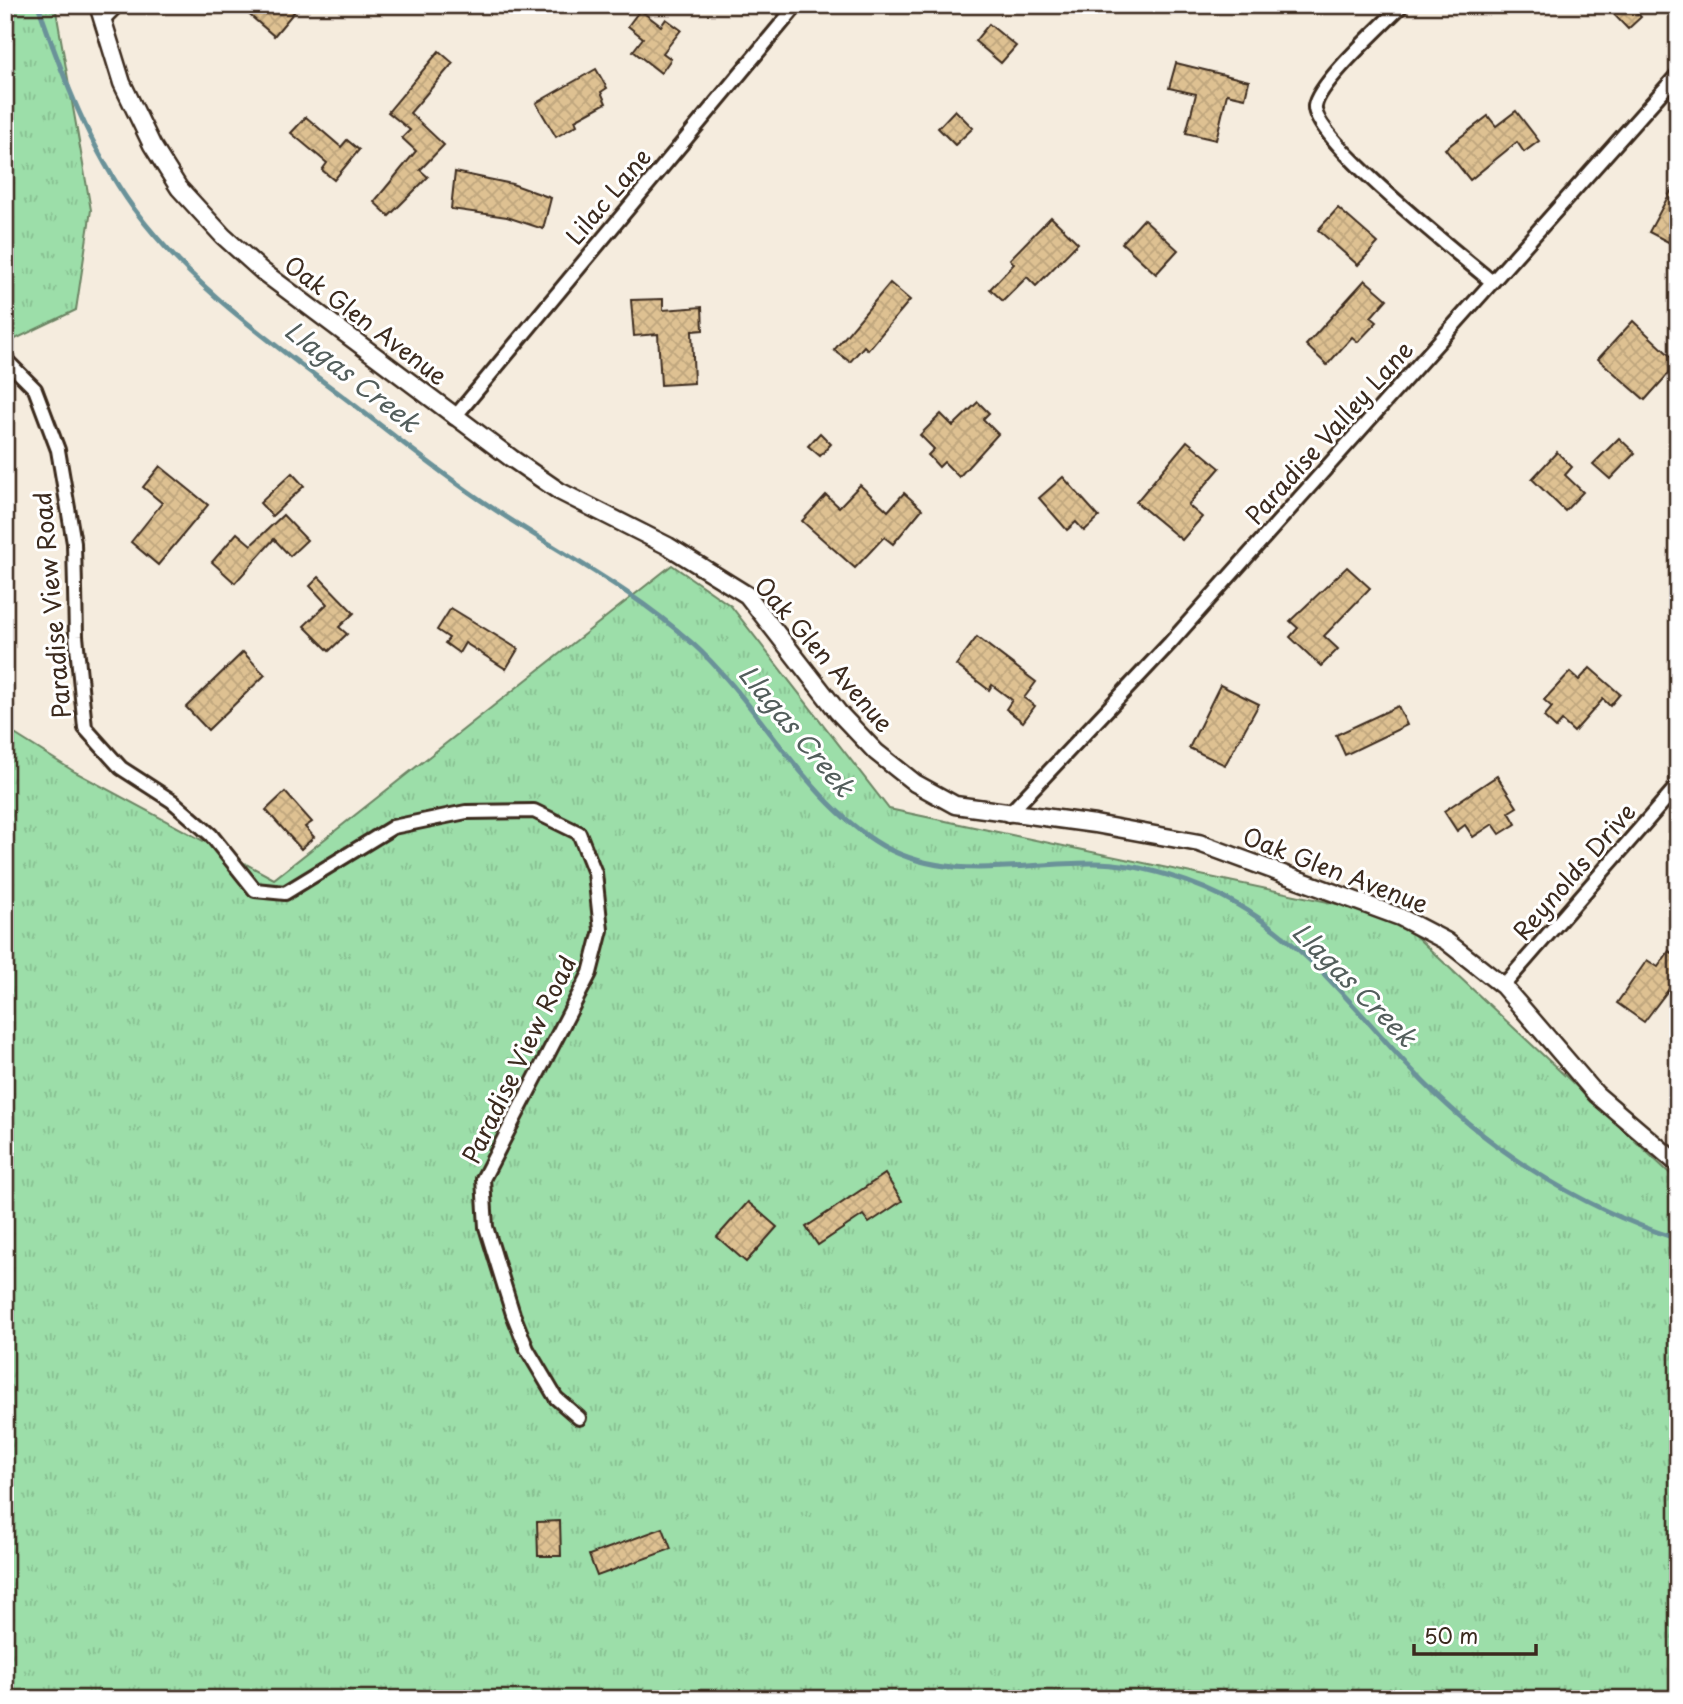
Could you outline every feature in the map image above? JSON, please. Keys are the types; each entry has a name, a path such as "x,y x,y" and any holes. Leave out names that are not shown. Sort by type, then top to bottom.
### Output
{"street":[{"name":"Oak Glen Avenue","path":"98,5 122,83 152,145 179,188 223,236 262,271 454,418 559,491 668,546 747,595 838,712 876,752 915,783 955,806 1008,815 1096,824 1199,843 1400,916 1446,941 1503,986 1596,1094 1678,1164"},
{"name":"Lilac Lane","path":"454,418 797,5"},
{"path":"1402,5 1323,88 1315,107 1318,120 1349,158 1492,282"},
{"name":"Paradise Valley Lane","path":"1008,815 1170,643 1678,74"},
{"name":"Paradise View Road","path":"5,359 36,389 58,450 74,543 76,636 85,729 121,768 172,801 211,835 255,890 285,893 393,827 466,812 534,811 579,833 595,873 601,930 590,973 483,1179 486,1227 527,1349 556,1398 579,1418"},
{"name":"Reynolds Drive","path":"1503,986 1678,785"}],"lane":[{"path":"103,24 122,5"}],"green space":[{"path":"5,5 55,5 91,210 76,310 5,344"},
{"path":"672,565 731,606 889,809 1394,916 1678,1181 1678,1699 5,1699 5,728 75,772 274,879"}],"building":[{"path":"238,5 300,5 274,36"},
{"path":"1605,5 1630,5 1641,17 1628,29"},
{"path":"640,10 661,26 666,19 681,30 663,53 671,59 661,73 633,51 643,38 628,26"},
{"path":"989,24 1016,46 1001,63 975,41"},
{"path":"439,51 453,63 410,113 444,145 420,170 428,177 389,216 374,202 416,151 402,138 410,130 388,112"},
{"path":"1176,63 1249,81 1245,98 1227,94 1216,140 1186,133 1196,94 1169,88"},
{"path":"596,69 607,88 601,92 606,103 575,120 577,125 556,137 536,103"},
{"path":"955,110 973,128 955,145 938,128"},
{"path":"1516,111 1539,141 1524,152 1517,142 1470,180 1445,149 1488,116 1496,126"},
{"path":"306,117 341,147 347,140 359,150 334,180 322,170 327,163 291,133"},
{"path":"455,172 512,184 551,198 543,229 507,217 451,209"},
{"path":"1678,178 1678,247 1649,232"},
{"path":"1338,208 1378,243 1358,265 1318,230"},
{"path":"1051,217 1078,243 1036,286 1027,277 1003,301 990,289 1014,264 1010,259"},
{"path":"1144,219 1178,250 1156,274 1122,243"},
{"path":"1365,280 1387,299 1371,317 1377,322 1358,342 1352,337 1327,365 1306,345"},
{"path":"890,283 910,300 868,350 864,346 850,362 834,350"},
{"path":"663,299 663,310 702,307 703,330 692,331 694,383 661,385 658,334 634,336 631,300"},
{"path":"1633,321 1678,363 1645,400 1598,359"},
{"path":"978,402 989,413 983,419 998,434 959,477 944,462 939,467 928,455 934,449 920,435 941,414 953,426"},
{"path":"820,433 831,444 820,456 808,446"},
{"path":"1619,438 1635,453 1610,479 1593,464"},
{"path":"1187,441 1220,468 1188,505 1202,517 1182,540 1136,502"},
{"path":"1557,452 1572,467 1565,475 1583,492 1565,511 1532,479"},
{"path":"160,466 208,505 158,565 131,542 162,503 143,487"},
{"path":"292,473 304,486 272,516 260,503"},
{"path":"1063,477 1099,517 1084,531 1076,522 1067,530 1039,498"},
{"path":"860,485 888,511 904,493 922,509 893,544 884,537 855,568 802,521 826,495 839,507"},
{"path":"283,515 307,540 290,556 274,539 235,583 212,562 237,533 251,545"},
{"path":"1347,567 1370,588 1324,636 1338,649 1321,666 1290,637 1298,628 1290,621"},
{"path":"319,577 354,613 339,627 347,634 329,651 304,626 327,604 310,586"},
{"path":"451,608 518,649 506,669 465,643 459,653 445,643 449,638 437,630"},
{"path":"977,637 1036,682 1024,698 1035,706 1023,722 1006,709 1012,700 992,685 989,690 956,665"},
{"path":"243,652 265,675 208,730 186,707"},
{"path":"1590,668 1620,694 1610,706 1603,699 1574,732 1562,721 1556,728 1544,717 1552,707 1544,700 1570,672 1579,680"},
{"path":"1220,685 1259,704 1225,765 1189,748"},
{"path":"1398,706 1407,725 1345,755 1336,735"},
{"path":"1497,776 1517,807 1509,812 1516,824 1500,834 1493,824 1473,837 1465,825 1457,831 1444,811"},
{"path":"285,792 312,822 305,827 314,837 301,849 266,810"},
{"path":"1669,951 1678,957 1678,996 1669,989 1644,1022 1617,1003 1647,960 1658,967"},
{"path":"885,1174 902,1201 869,1223 863,1215 818,1245 806,1227"},
{"path":"748,1202 777,1227 746,1262 717,1237"},
{"path":"560,1521 561,1556 538,1556 537,1522"},
{"path":"663,1528 671,1549 597,1576 589,1555"}],"waterway":[{"name":"Llagas Creek","path":"38,5 67,85 90,136 134,209 180,262 258,332 450,479 617,586 667,622 716,667 806,778 855,827 883,846 934,864 987,868 1094,863 1130,866 1168,875 1238,905 1263,921 1308,959 1437,1095 1499,1147 1567,1191 1603,1210 1678,1239"}]}
